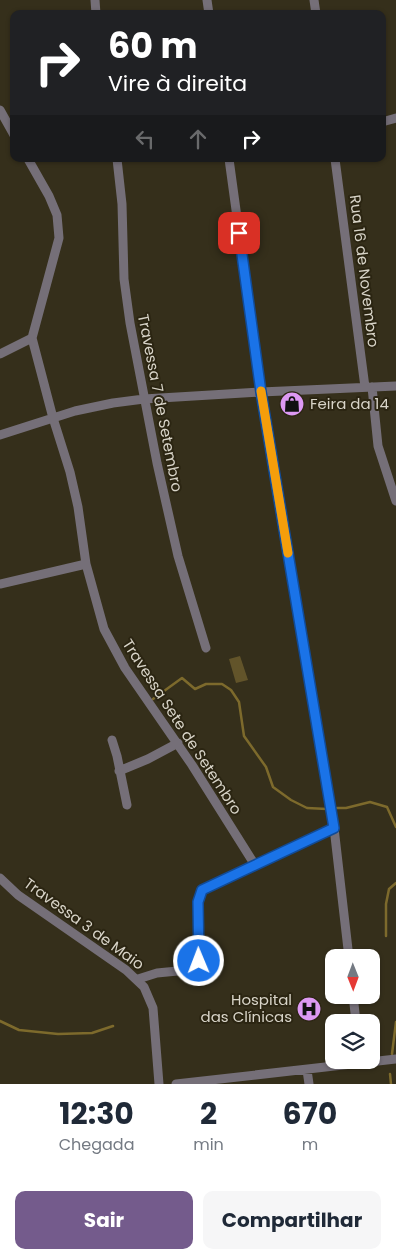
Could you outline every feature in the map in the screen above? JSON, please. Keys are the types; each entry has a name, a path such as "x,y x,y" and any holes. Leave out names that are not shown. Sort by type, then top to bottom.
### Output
{"street":[{"path":"0,110 10,128"},
{"path":"0,354 32,338 59,238 55,210 30,162"},
{"name":"Travessa 7 de Setembro","path":"117,162 122,204 125,286 144,399 178,556 206,648"},
{"path":"229,162 261,392 334,828 348,949"},
{"name":"Rua 16 de Novembro","path":"336,162 378,446 396,501"},
{"name":"Travessa Sete de Setembro","path":"32,338 74,489 86,564 96,606 104,629 125,668 178,743 255,865"},
{"path":"0,435 97,406 144,399 396,386"},
{"path":"0,584 86,564"},
{"path":"112,740 127,805"},
{"path":"119,771 148,759 178,743"},
{"path":"138,979 157,973 188,970 198,964 200,957 198,902 202,890 334,828"},
{"name":"Travessa 3 de Maio","path":"0,878 18,895 138,979 144,987 153,1008 159,1084"},
{"path":"380,1060 396,1059"},
{"path":"176,1084 325,1067"},
{"path":"307,1070 309,1084"}],"shaded area":[{"path":"240,656 248,680 236,683 229,659"}],"waterway":[{"path":"153,699 182,678 195,689 206,684 222,684 231,690 239,702 244,736 266,767 273,787 291,800 307,808 327,809"},
{"path":"337,808 346,808 370,802 387,807 396,827"},
{"path":"386,936 386,904 389,889 396,883"},
{"path":"0,1021 19,1030 58,1034 92,1033 113,1026"},
{"path":"392,1054 396,1022"},
{"path":"390,1074 391,1084"}],"slow traffic":[{"path":"261,391 288,553"}],"place":[{"name":"Feira da 14","path":"292,404"},
{"name":"Hospital das Clínicas","path":"309,1009"}],"route":[{"path":"199,961 198,902 202,890 334,828 261,392 239,233"}]}
